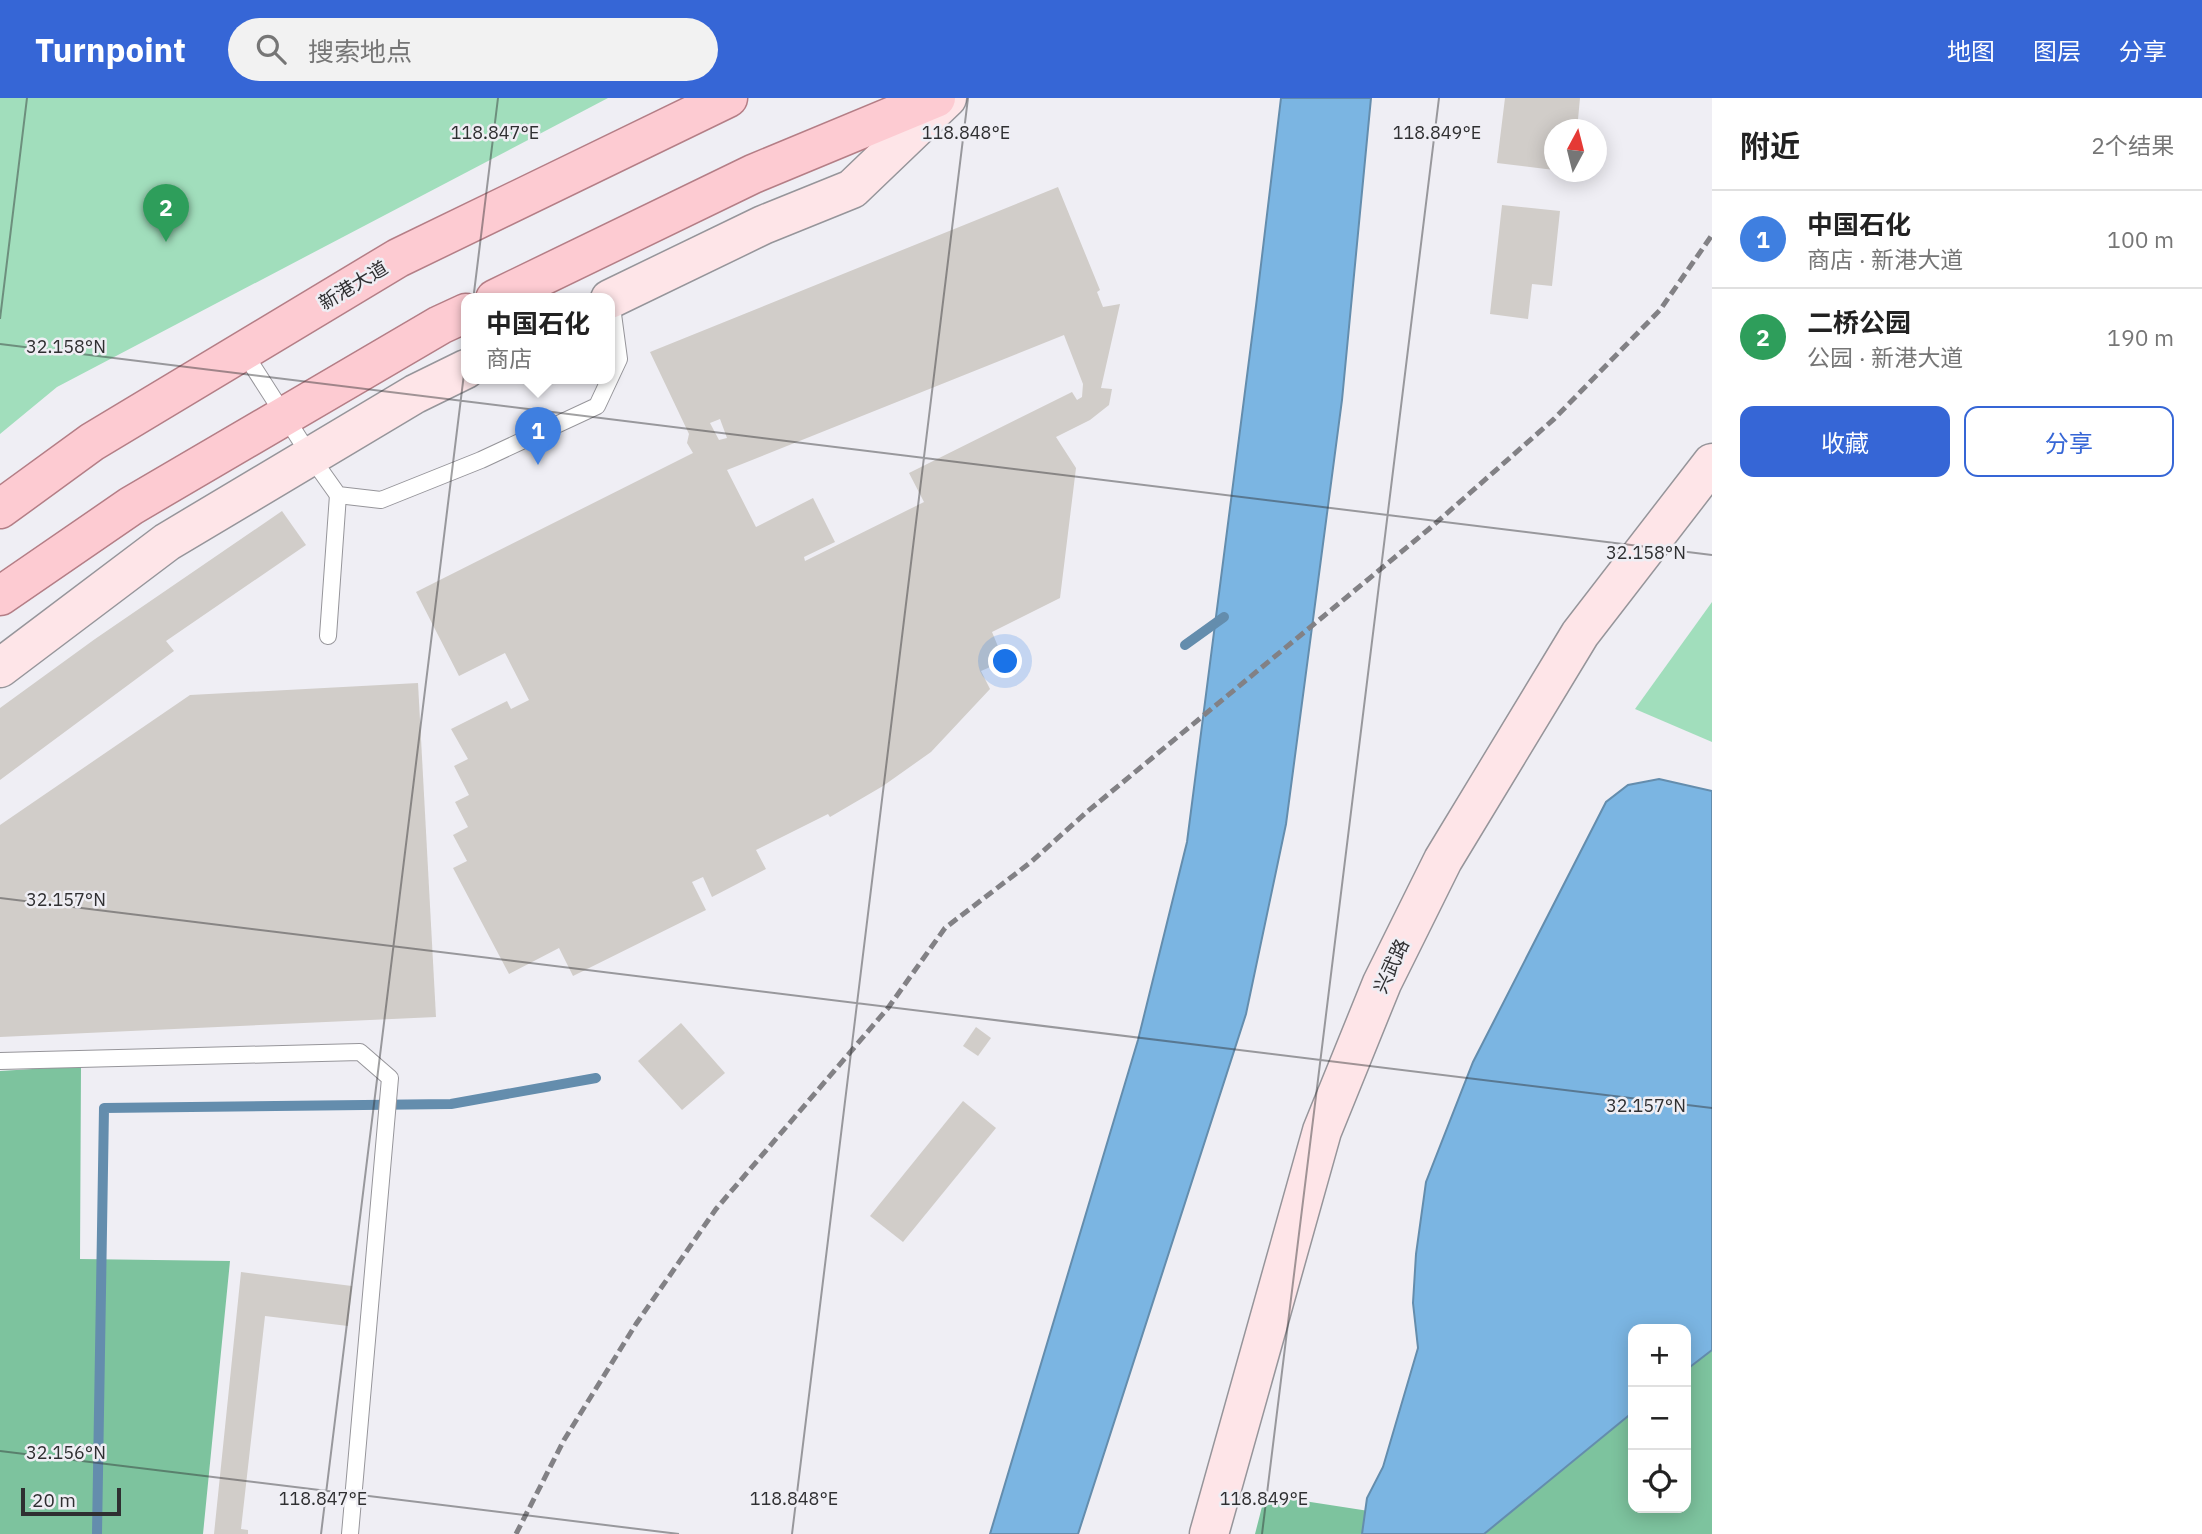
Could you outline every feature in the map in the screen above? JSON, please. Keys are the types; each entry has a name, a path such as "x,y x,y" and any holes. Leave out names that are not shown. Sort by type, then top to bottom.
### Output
{"main road":[{"name":"新港大道","path":"0,509 92,442 398,258 728,98"},
{"path":"507,293 753,174 936,98"},
{"path":"0,596 131,506 461,316"}],"street":[{"path":"615,297 764,225 852,188 947,98"},
{"path":"0,668 167,542 415,394 461,371"},
{"name":"兴武路","path":"1209,1534 1322,1131 1382,983 1443,860 1580,634 1712,463"}],"lane":[{"path":"615,329 620,359 615,369"},
{"path":"243,351 338,495 328,636"},
{"path":"338,495 382,500 481,460 597,406 608,384"},
{"path":"0,1061 360,1052 390,1078 350,1534"}],"green space":[{"path":"0,98 608,98 57,387 0,434"},
{"path":"1712,602 1712,742 1635,709"},
{"path":"81,1066 80,1259 230,1261 203,1534 0,1534 0,1071"},
{"path":"1712,1304 1712,1534 1255,1534 1265,1495 1440,1522 1628,1393 1628,1513 1691,1513 1691,1327"}],"water":[{"path":"1281,98 1371,98 1342,400 1286,824 1246,1014 1078,1534 990,1534 1138,1040 1187,842"},
{"path":"1659,779 1712,791 1712,1350 1691,1366 1691,1324 1628,1324 1628,1416 1484,1534 1362,1534 1367,1498 1383,1467 1418,1348 1413,1303 1416,1254 1426,1182 1473,1062 1606,802 1628,785"}],"building":[{"path":"1505,98 1580,98 1578,119 1544,119 1544,169 1497,163"},
{"path":"1058,187 1100,290 1097,292 1103,307 1120,304 1101,388 1112,389 1109,405 1090,420 1056,437 1076,468 1060,598 992,632 1004,661 981,671 990,689 931,752 883,786 830,817 828,814 756,850 766,869 712,897 703,877 692,882 706,910 573,976 559,948 509,974 453,868 467,861 453,835 468,827 455,802 469,795 454,766 468,759 451,729 507,701 511,709 529,700 505,653 459,676 416,592 693,453 687,443 689,434 650,352","holes":["1064,335 1083,384 1082,397 1077,400 1072,392 909,473 924,502 805,561 804,557 835,542 813,498 756,527 727,470","720,419 727,438 719,440 710,423"]},
{"path":"1502,205 1560,211 1552,286 1532,284 1528,319 1490,314"},
{"path":"282,511 306,545 166,641 174,651 0,780 0,708 95,639"},
{"path":"418,683 436,1017 0,1037 0,825 190,695"},
{"path":"681,1023 725,1073 682,1110 638,1061"},
{"path":"976,1027 991,1038 978,1056 963,1046"},
{"path":"963,1101 996,1128 903,1242 870,1216"},
{"path":"241,1272 352,1286 348,1326 265,1316 241,1529 248,1530 248,1534 214,1534"}],"waterway":[{"path":"1185,645 1224,617"},
{"path":"97,1534 104,1108 451,1104 596,1078"}],"railway":[{"path":"516,1534 564,1440 636,1324 716,1209 888,1008 945,928 1031,862 1088,811 1429,529 1554,419 1660,310 1712,235"}],"place":[{"name":"二桥公园","path":"166,242"},
{"name":"中国石化","path":"538,465"}]}
